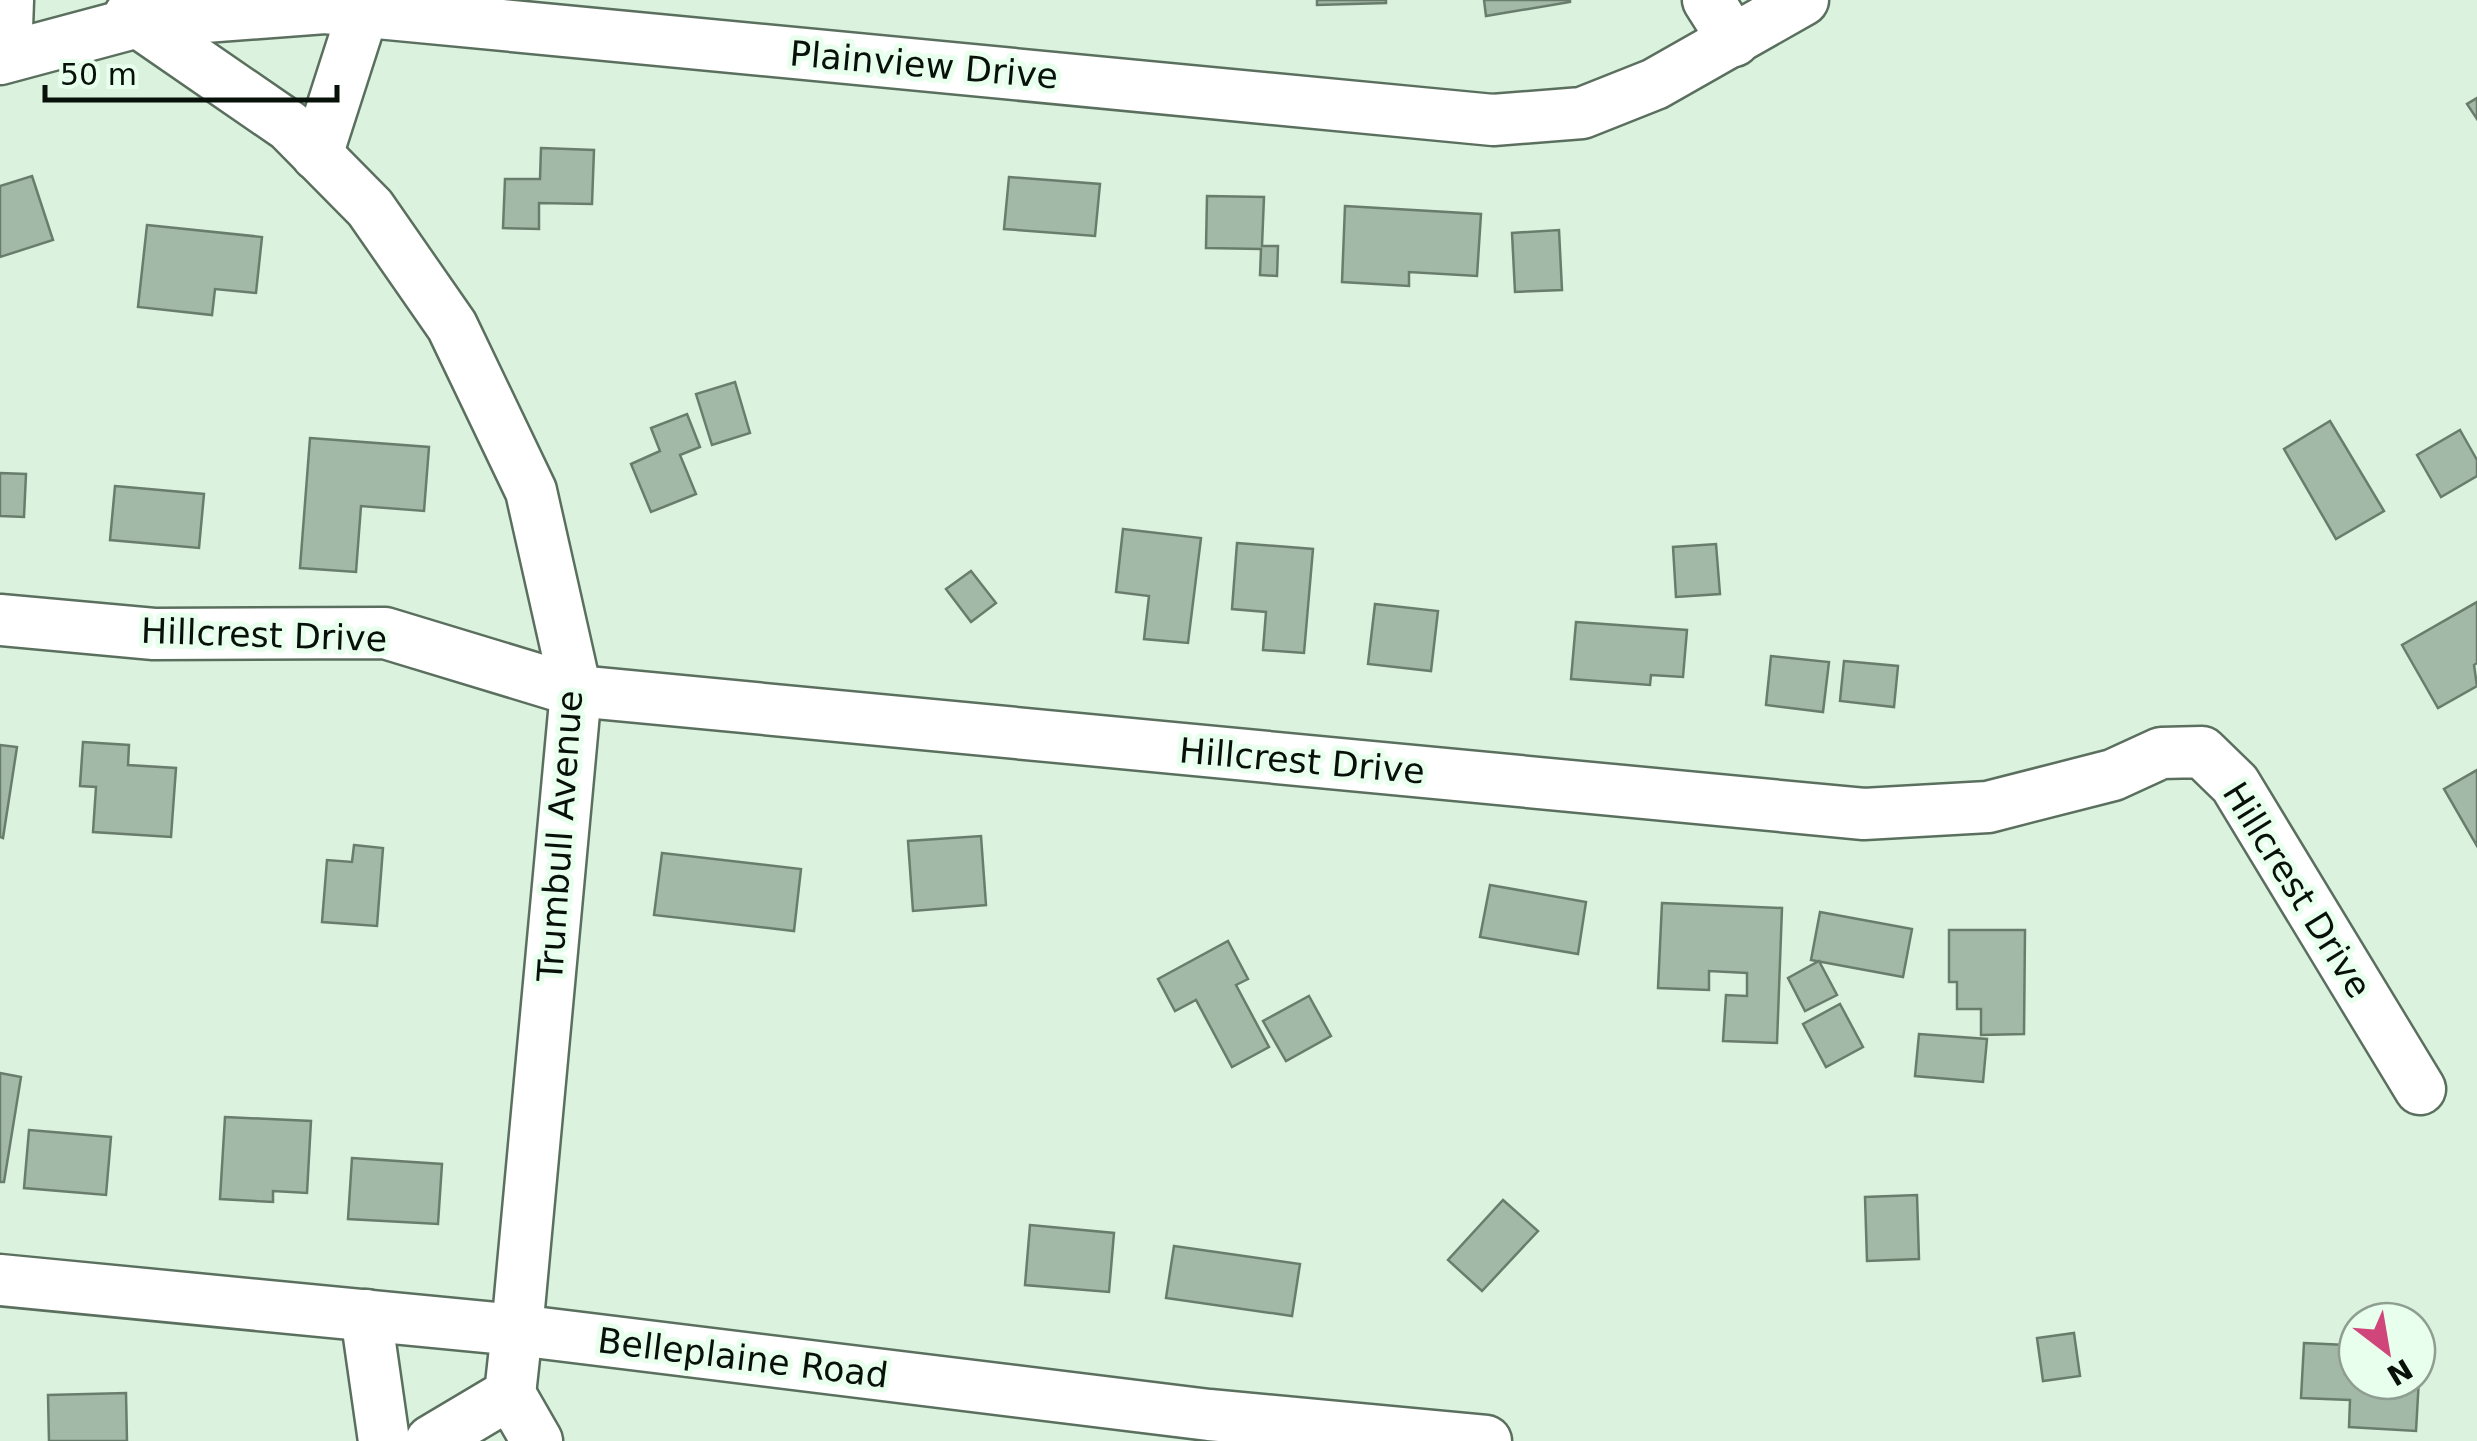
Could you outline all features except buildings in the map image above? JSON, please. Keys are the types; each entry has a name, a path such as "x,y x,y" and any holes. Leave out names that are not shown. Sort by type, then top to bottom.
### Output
{"street":[{"path":"3,58 8,0"},
{"name":"Plainview Drive","path":"3,58 121,11 325,8 1493,120 1582,113 1655,84 1721,21 1802,0"},
{"name":"Trumbull Avenue","path":"121,11 289,126 370,208 452,326 531,491 576,692 510,1394"},
{"path":"317,155 363,12"},
{"name":"Hillcrest Drive","path":"0,620 154,634 385,633 576,692 1864,814 1988,807 2113,775 2161,753 2202,752 2235,784 2420,1089"},
{"name":"Belleplaine Road","path":"0,1280 518,1330 1216,1428 1486,1441"},
{"path":"366,1315 384,1441"},
{"path":"431,1441 510,1394 538,1441"}]}
